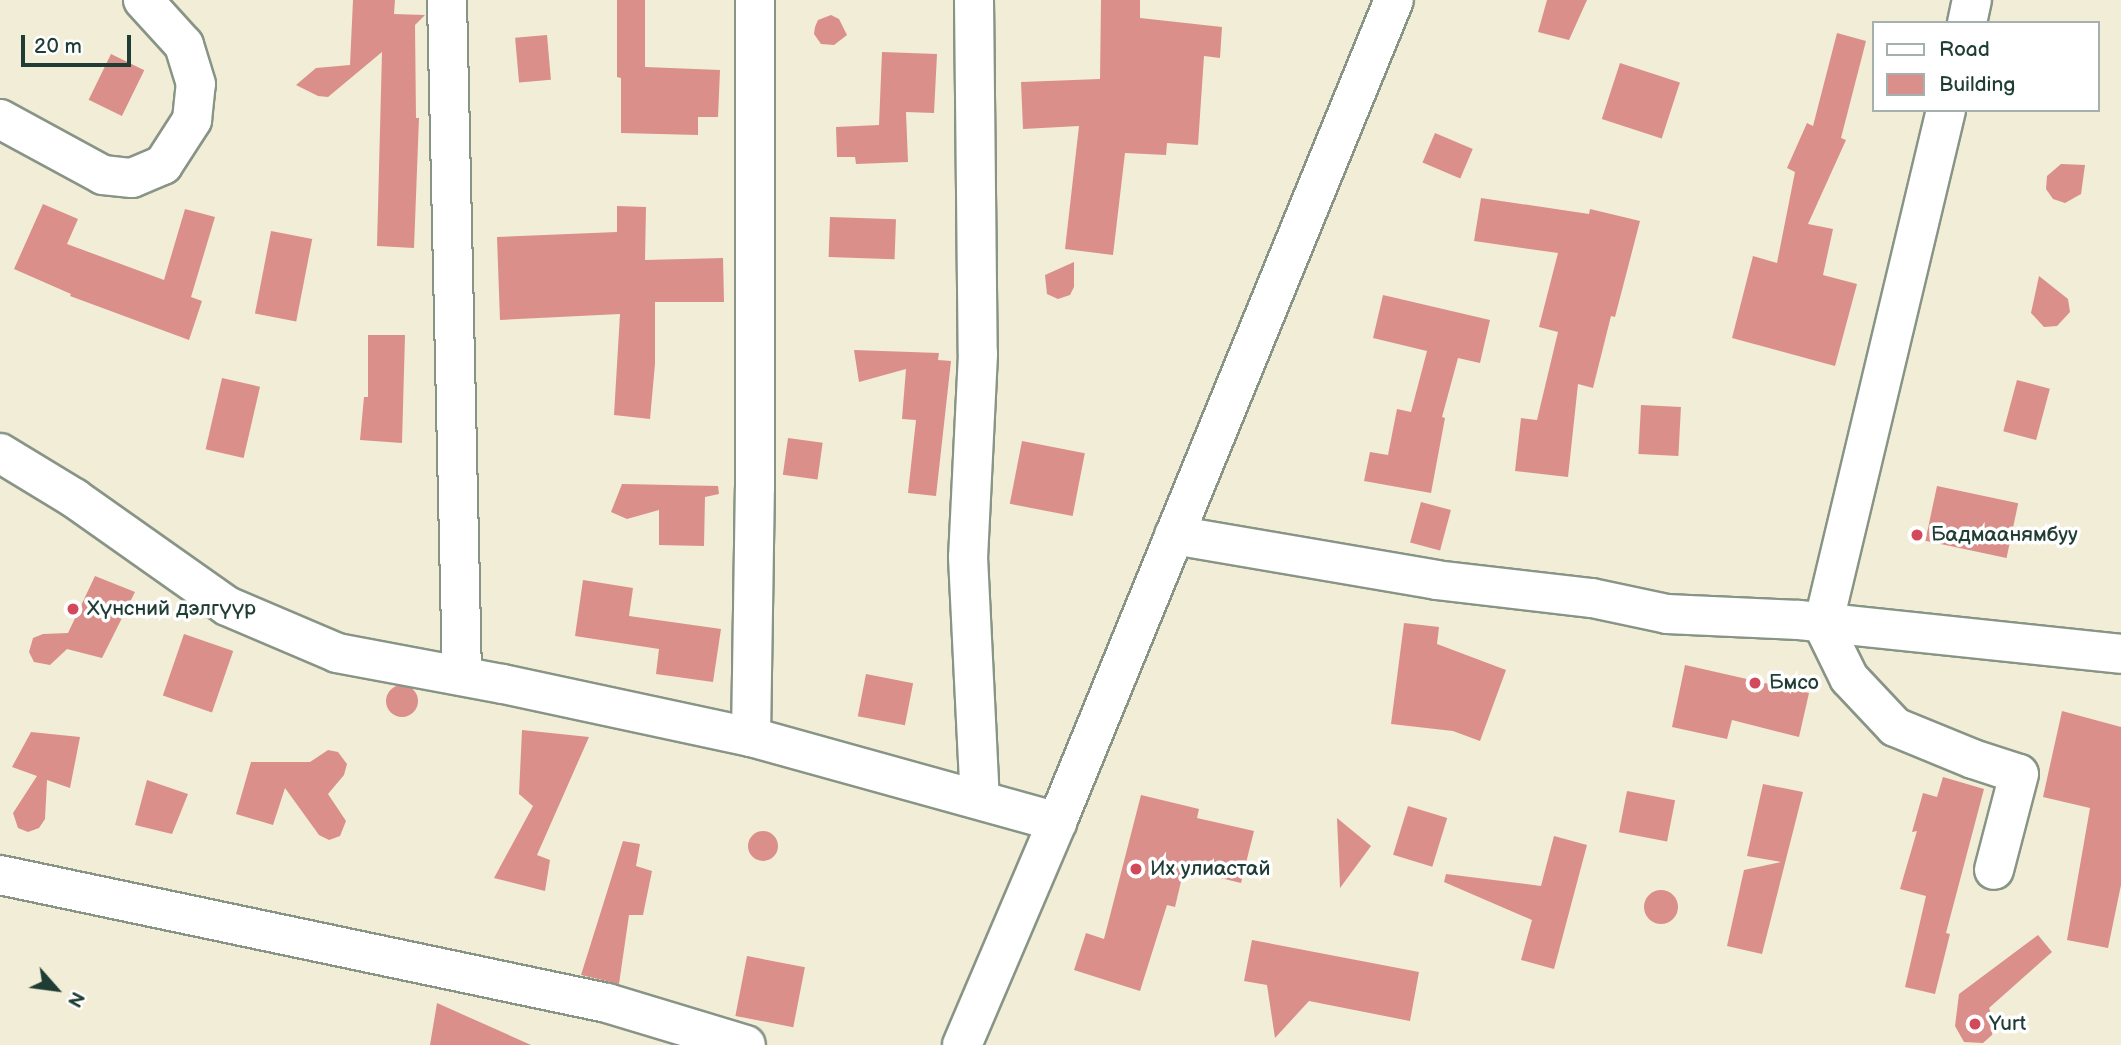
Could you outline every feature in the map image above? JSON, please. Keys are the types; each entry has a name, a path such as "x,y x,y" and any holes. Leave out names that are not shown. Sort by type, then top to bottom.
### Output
{"street":[{"path":"0,119 103,175 132,178 163,165 192,120 196,84 184,45 143,0"},
{"path":"447,0 462,676"},
{"path":"751,737 755,488 755,0"},
{"path":"974,0 978,354 968,556 980,799"},
{"path":"962,1045 1057,822 1394,0"},
{"path":"1967,21 1972,0"},
{"path":"1946,112 1823,625 1849,678 1895,727 1973,759 2020,774 1994,870"},
{"path":"0,453 74,498 227,606 337,653 462,676 751,737 1057,822"},
{"path":"1174,535 1436,580 1592,598 1667,614 1799,621 2121,654"},
{"path":"0,875 616,1005 746,1045"}],"building":[{"path":"353,0 395,0 394,14 425,15 415,25 416,118 419,118 414,248 377,246 382,52 328,97 318,96 296,85 316,68 350,65"},
{"path":"617,0 645,0 645,67 720,70 718,117 698,117 698,135 621,133 621,78 617,77"},
{"path":"1101,0 1140,0 1140,18 1222,27 1220,58 1204,56 1198,145 1167,143 1166,155 1125,153 1113,255 1065,249 1079,126 1023,129 1021,82 1100,79"},
{"path":"1547,0 1587,0 1569,40 1538,32"},
{"path":"831,15 839,19 847,35 834,45 821,44 814,34 815,27 818,20"},
{"path":"1837,33 1866,41 1841,138 1846,140 1808,224 1833,229 1823,275 1857,284 1835,366 1732,338 1753,256 1777,263 1795,172 1787,168 1807,123 1813,126"},
{"path":"547,35 551,80 519,83 515,38"},
{"path":"882,52 937,54 934,113 906,112 908,162 856,164 855,157 837,157 836,127 879,125"},
{"path":"111,54 144,70 122,116 89,100"},
{"path":"1620,63 1680,82 1662,139 1602,119"},
{"path":"1435,133 1473,149 1460,178 1422,162"},
{"path":"2061,164 2085,165 2081,194 2065,203 2053,199 2046,189 2047,176"},
{"path":"1481,198 1589,214 1590,209 1640,221 1615,317 1611,316 1593,388 1578,384 1568,477 1515,471 1521,418 1537,420 1558,332 1539,327 1558,253 1474,241"},
{"path":"43,204 78,219 67,244 164,280 185,209 215,217 191,297 202,301 189,340 70,296 71,294 14,269"},
{"path":"617,206 646,207 645,260 723,258 724,302 655,302 655,364 650,419 614,415 620,314 500,320 497,237 617,232"},
{"path":"830,217 896,219 895,259 829,257"},
{"path":"271,231 312,239 296,321 255,313"},
{"path":"1074,262 1074,287 1070,295 1058,299 1047,294 1045,275"},
{"path":"2039,276 2068,299 2070,312 2057,326 2044,327 2031,313"},
{"path":"1383,295 1490,320 1480,363 1458,358 1442,417 1445,418 1431,493 1364,481 1370,452 1388,455 1397,409 1411,412 1427,351 1373,338"},
{"path":"368,335 405,335 402,443 360,440 364,397 368,397"},
{"path":"854,350 939,353 938,360 951,361 936,496 908,493 916,420 902,419 906,369 859,382"},
{"path":"222,378 260,387 244,458 206,449"},
{"path":"2017,380 2050,389 2036,440 2003,431"},
{"path":"1641,405 1681,407 1678,456 1638,454"},
{"path":"788,438 823,443 818,480 783,475"},
{"path":"1022,441 1085,453 1073,516 1010,504"},
{"path":"622,484 718,486 719,494 705,497 704,546 659,545 659,510 627,519 611,512"},
{"path":"1937,486 2018,503 2007,558 1925,541"},
{"path":"1421,502 1451,510 1440,551 1410,543"},
{"path":"95,576 135,592 102,658 67,649 50,665 34,662 29,652 33,638 43,634 68,633"},
{"path":"583,580 633,588 629,616 721,629 713,682 656,674 659,649 575,636"},
{"path":"1404,623 1439,627 1437,644 1506,670 1480,741 1453,731 1391,724"},
{"path":"184,634 233,651 212,712 163,695"},
{"path":"1685,665 1809,693 1799,737 1732,720 1727,739 1672,727"},
{"path":"866,674 913,683 905,725 858,716"},
{"path":"402,685 413,690 418,701 413,712 402,717 391,712 386,701 391,690"},
{"path":"2062,711 2121,727 2121,885 2108,948 2067,940 2090,808 2043,797"},
{"path":"522,730 589,737 537,855 550,860 545,891 494,878 533,806 519,794"},
{"path":"31,732 80,737 70,788 47,780 45,819 39,828 28,832 18,828 13,813 37,776 12,767"},
{"path":"328,750 338,752 347,764 344,775 328,794 346,821 340,836 329,840 319,835 285,788 273,825 236,814 251,762 310,762"},
{"path":"1943,777 1984,789 1946,933 1950,934 1935,994 1905,987 1926,896 1900,889 1917,831 1912,832 1923,793 1937,797"},
{"path":"147,780 188,794 172,834 135,825"},
{"path":"1763,784 1803,792 1762,954 1727,946 1744,870 1781,862 1747,856"},
{"path":"1627,791 1675,800 1667,842 1619,832"},
{"path":"1141,795 1199,809 1197,818 1254,831 1241,883 1184,869 1175,907 1167,905 1140,991 1074,970 1086,933 1104,939"},
{"path":"1408,806 1447,818 1432,867 1393,855"},
{"path":"1337,818 1371,846 1340,888"},
{"path":"763,831 769,832 777,840 777,852 769,860 763,861 757,860 749,852 748,846 749,840 757,832"},
{"path":"1554,836 1587,845 1554,969 1521,960 1532,920 1444,882 1446,874 1541,886"},
{"path":"623,841 640,844 636,866 652,871 643,915 629,915 619,984 581,975"},
{"path":"1661,890 1673,895 1678,907 1673,919 1661,924 1649,919 1644,907 1649,895"},
{"path":"2038,935 2052,952 1989,1008 1994,1023 1992,1035 1983,1043 1964,1042 1955,1026 1959,994"},
{"path":"1252,940 1419,972 1410,1021 1309,1001 1275,1038 1267,985 1244,981"},
{"path":"747,956 805,967 793,1027 735,1016"},
{"path":"437,1003 531,1045 430,1045"}],"place":[{"name":"Бадмаанямбуу","path":"1917,535"},
{"name":"Хүнсний дэлгүүр","path":"73,609"},
{"name":"Бмсо","path":"1755,683"},
{"name":"Их улиастай","path":"1136,869"},
{"name":"Yurt","path":"1975,1024"}]}
